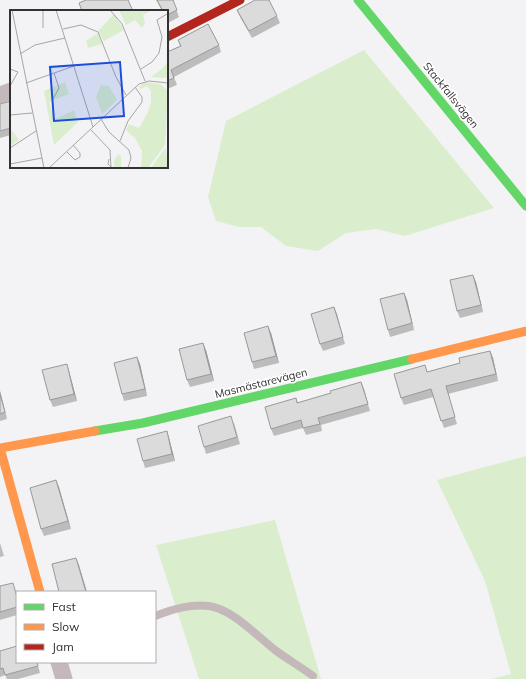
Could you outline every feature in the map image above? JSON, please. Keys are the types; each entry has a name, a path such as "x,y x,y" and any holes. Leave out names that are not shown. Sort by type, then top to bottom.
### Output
{"street":[{"path":"168,36 240,0"},
{"name":"Stackfallsvägen","path":"358,0 526,206"},
{"path":"0,94 10,92"},
{"name":"Masmästarevägen","path":"0,448 102,431 151,421 252,398 526,331"},
{"path":"0,448 40,591"},
{"path":"59,663 64,679"}],"lane":[{"path":"156,616 185,606 216,607 240,621 276,651 313,676"}],"green space":[{"path":"364,50 494,208 405,236 376,229 346,233 318,251 286,246 261,227 239,227 216,221 208,197 226,121"},
{"path":"526,456 526,679 491,679 511,674 485,581 437,480"},
{"path":"275,520 321,679 199,679 156,545"}],"building":[{"path":"86,0 128,0 133,10 82,10 79,3"},
{"path":"157,0 173,0 177,10 168,14 168,10 162,10"},
{"path":"255,0 269,0 277,16 249,31 237,10"},
{"path":"208,24 219,45 171,70 174,78 168,81 168,52 181,46 178,40"},
{"path":"10,101 10,128 0,131 0,104"},
{"path":"473,275 481,305 457,311 450,280"},
{"path":"404,293 412,323 388,330 380,299"},
{"path":"334,307 343,337 320,344 311,314"},
{"path":"268,326 276,356 252,362 244,333"},
{"path":"203,343 211,374 187,380 179,349"},
{"path":"490,351 496,374 446,386 455,417 441,421 431,389 401,398 394,374 425,365 427,372 460,363 459,358"},
{"path":"137,357 145,389 122,394 114,363"},
{"path":"67,364 74,394 50,400 42,370"},
{"path":"361,382 368,404 318,418 320,424 303,428 301,420 271,429 265,407 296,398 297,403"},
{"path":"0,394 5,412 0,414"},
{"path":"231,416 237,437 204,447 198,426"},
{"path":"167,431 172,454 143,461 137,439"},
{"path":"56,480 68,521 41,529 30,488"},
{"path":"76,558 86,591 59,591 52,564"},
{"path":"13,583 16,594 16,607 0,612 0,586"},
{"path":"16,646 16,663 37,663 38,666 5,675 3,668 0,669 0,651"}],"traffic: fast":[{"path":"358,0 526,206"},
{"path":"95,431 143,423 412,359"}],"traffic: slow":[{"path":"412,359 526,331"},
{"path":"40,591 0,448 95,431"}],"traffic: jam":[{"path":"168,36 240,0"}]}
